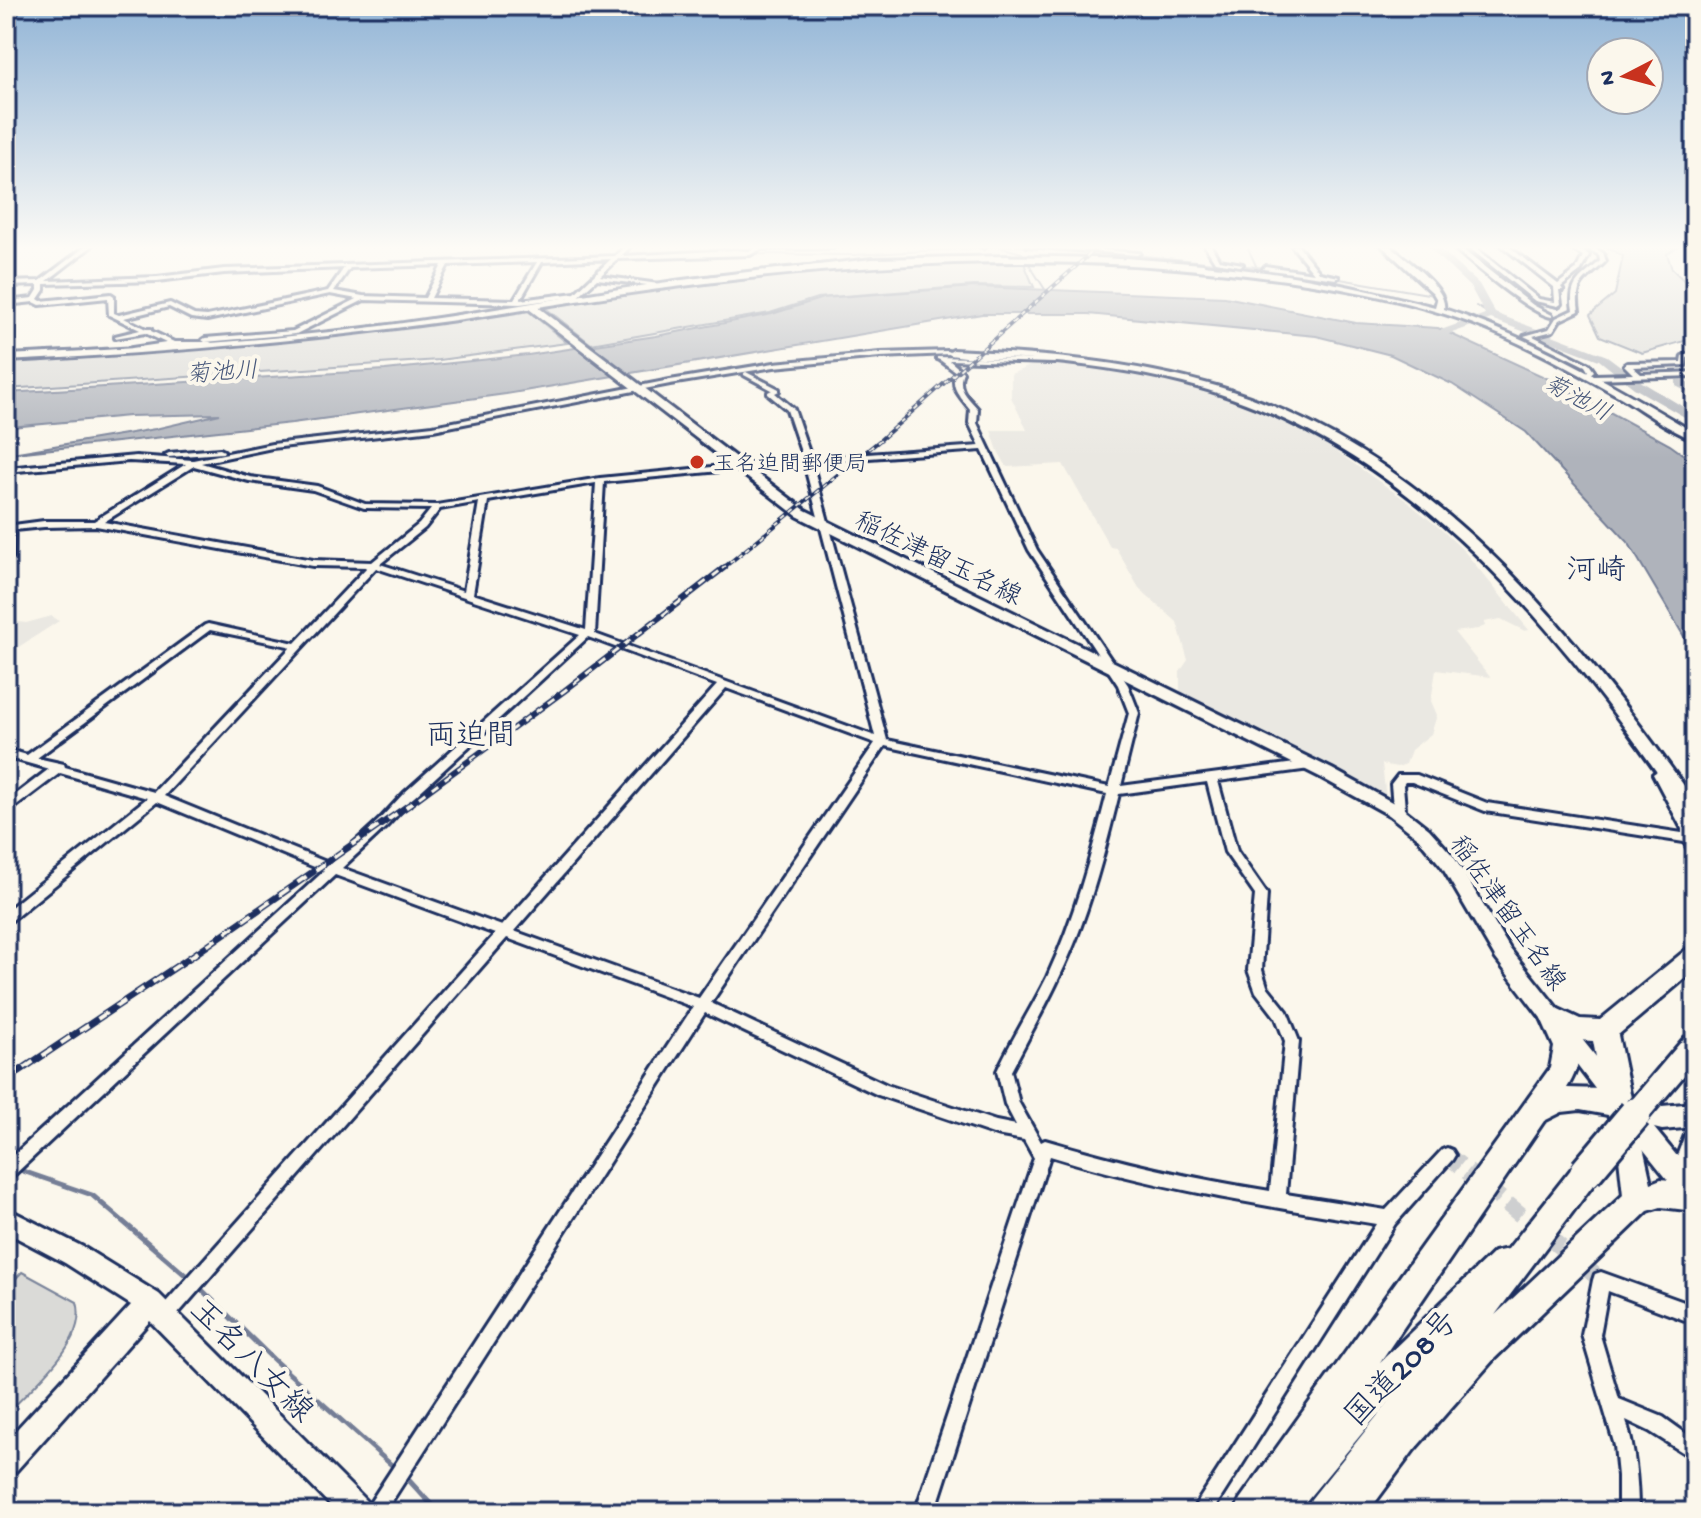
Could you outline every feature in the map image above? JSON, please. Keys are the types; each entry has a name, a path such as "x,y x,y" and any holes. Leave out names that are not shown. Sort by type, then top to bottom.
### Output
{"highway":[{"path":"1554,1018 1577,1029 1610,1026 1695,956"},
{"path":"1253,1512 1436,1256 1563,1071 1567,1047 1554,1018"},
{"path":"1610,1026 1609,1062 1638,1175 1638,1201"},
{"name":"国道208号","path":"1324,1512 1489,1301 1537,1233 1695,1044"},
{"path":"1533,1113 1564,1099 1590,1099 1663,1117 1688,1118 1695,1115"},
{"path":"1346,1512 1402,1438 1483,1348 1638,1201 1661,1193 1695,1195 1689,1161 1695,1144"},
{"name":"国道208号","path":"1274,1512 1370,1394 1537,1233"}],"main road":[{"path":"6,358 215,344 385,328 460,317"},
{"name":"稲佐津留玉名線","path":"547,317 801,513 1310,765 1395,811 1423,833 1448,862 1503,954 1695,1195"},
{"path":"1459,317 1484,325 1591,376 1695,437"},
{"path":"947,356 1088,362 1217,389 1301,423 1378,465 1426,500 1472,540 1551,624 1645,741 1695,814"},
{"path":"6,1219 74,1255 157,1310"},
{"name":"玉名八女線","path":"6,1461 157,1310 357,1512"}],"street":[{"path":"120,317 173,343 215,344"},
{"path":"120,351 173,343 294,333 326,317"},
{"path":"1549,330 1546,329 1550,317"},
{"path":"1563,317 1549,330 1527,336 1590,368 1591,376 1695,374"},
{"path":"117,337 149,330"},
{"path":"1640,376 1627,365 1684,364 1684,357 1695,353"},
{"path":"687,379 947,356"},
{"path":"6,470 433,428 636,386 828,359 947,356"},
{"path":"947,356 960,372 955,381 957,389 974,409 973,423 1033,550 1123,685 1134,713 1095,864 1075,925 1053,978 1004,1071 1012,1104 1040,1155"},
{"path":"374,1512 702,1005 882,742 808,460 790,409 770,393 777,390 746,374"},
{"path":"96,523 193,462 272,446"},
{"path":"131,459 193,462 249,479 314,488 364,506 437,507 600,480 808,460 984,448"},
{"path":"6,1172 588,634 600,480"},
{"path":"468,594 484,498"},
{"path":"6,918 156,797 374,565 422,526 437,507"},
{"path":"7,560 8,529 44,524 96,523 313,563 374,565 588,634 882,742 1112,791 1310,765"},
{"path":"29,759 208,627 291,644 296,648"},
{"path":"157,1310 185,1294 724,684"},
{"path":"1645,741 1643,749 1675,803 1695,852"},
{"path":"6,753 156,797 332,869 702,1005 883,1090 996,1128 1027,1134"},
{"path":"6,808 60,767"},
{"path":"1211,777 1231,852 1261,894 1255,970 1261,988 1282,1015 1292,1041 1277,1200"},
{"path":"1395,811 1399,809 1397,784 1402,778 1413,778 1485,807 1688,838"},
{"path":"925,1512 1045,1147 1176,1184 1389,1218"},
{"path":"1201,1512 1389,1218 1447,1155"},
{"path":"1628,1512 1628,1476 1612,1405 1591,1335 1601,1280 1695,1315"},
{"path":"1612,1405 1656,1424 1695,1451"}],"shaded area":[{"path":"478,317 535,317 567,343 439,360 6,389 6,364 11,361 270,342"},
{"path":"557,317 748,317 591,344"},
{"path":"1591,317 1695,317 1695,338 1642,353 1600,336"},
{"path":"1039,362 1085,364 1183,383 1266,412 1320,440 1404,499 1443,531 1464,551 1529,630 1501,619 1484,622 1485,626 1478,629 1454,632 1490,677 1436,670 1431,701 1437,715 1431,734 1411,750 1406,764 1397,767 1382,764 1386,799 1339,771 1180,695 1180,672 1188,660 1177,622 1139,588 1116,548 1110,547 1063,464 1007,467 998,451 991,430 1027,430 1011,397 1011,374"},
{"path":"52,616 59,621 6,655 6,620 26,623"},
{"path":"22,1272 77,1302 78,1317 75,1332 56,1363 6,1415 6,1289"}],"water":[{"path":"757,317 965,317 506,394 292,423 6,454 155,429 220,414 129,416 11,427 14,437 6,438 6,393 385,370 528,355"},
{"name":"菊池川","path":"1117,317 1325,317 1356,323 1438,328 1553,381 1670,445 1695,463 1695,655 1628,542 1526,432 1452,384 1391,355 1316,336"}],"waterway":[{"path":"1423,340 1486,317"},
{"path":"1496,317 1603,358 1638,385 1695,419"},
{"path":"1680,383 1695,392"},
{"path":"17,1169 92,1195 190,1279"},
{"path":"199,1287 275,1361 396,1469"},
{"path":"405,1476 438,1512"}],"tunnel":[{"path":"1447,1155 1601,1280"}],"railway":[{"path":"722,569 879,441 1019,317"},
{"path":"406,807 725,567"},
{"path":"6,1080 195,954 409,805"}],"place":[{"name":"玉名迫間郵便局","path":"697,462"}],"district":[{"name":"河崎","path":"1596,569"},
{"name":"両迫間","path":"471,734"}]}
